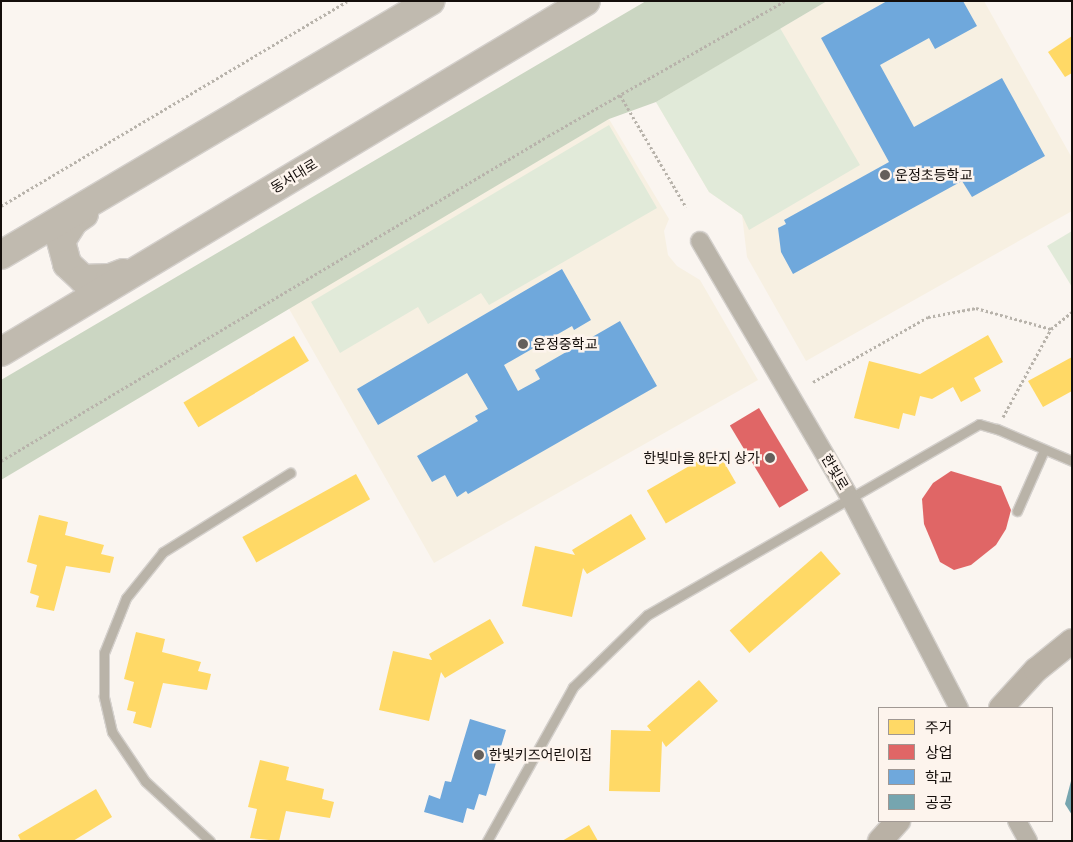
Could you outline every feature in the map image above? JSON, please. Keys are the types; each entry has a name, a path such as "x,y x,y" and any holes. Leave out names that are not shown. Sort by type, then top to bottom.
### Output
{"highway":[{"path":"1,255 430,1"},
{"name":"동서대로","path":"1,352 586,1"},
{"path":"122,184 74,222 61,241 67,264 83,279 110,278 162,256"}],"street":[{"path":"390,25 415,1"},
{"name":"한빛로","path":"700,241 850,498 958,707"},
{"path":"1002,707 1036,670 1072,641"},
{"path":"880,841 897,822"},
{"path":"1018,822 1028,841"}],"lane":[{"path":"487,841 573,687 647,615 979,424 997,429 1072,461"},
{"path":"1017,511 1044,450"},
{"path":"210,841 145,781 112,732 104,696 104,654 126,598 164,552 290,473"}],"path":[{"path":"1,206 347,1"},
{"path":"1,460 620,95 785,1"},
{"path":"620,95 686,207"},
{"path":"813,382 928,317 976,308 1051,329"},
{"path":"997,429 1051,329 1072,312"}],"shaded area":[{"name":"운정초등학교","path":"827,1 984,1 1072,158 1072,211 806,361 747,257 742,215 709,192 656,102"},
{"name":"운정중학교","path":"609,119 669,219 664,231 668,255 677,266 700,280 758,380 434,563 288,307"}],"green space":[{"path":"646,1 827,1 656,102 609,119 1,480 1,380"},
{"path":"780,28 860,165 749,230 742,215 709,192 656,102"},
{"path":"609,125 657,208 489,305 481,293 428,324 418,307 340,353 311,302"},
{"path":"1072,231 1072,287 1047,246"}],"building: 주거":[{"path":"1072,36 1072,73 1065,77 1048,52"},
{"path":"988,335 1003,362 974,378 981,391 961,402 953,387 932,399 920,396 915,416 903,413 899,429 854,418 869,361 920,374"},
{"path":"294,336 309,361 198,427 183,402"},
{"path":"1072,357 1072,391 1043,407 1028,381"},
{"path":"717,450 736,483 666,523 647,490"},
{"path":"356,474 370,499 256,562 242,537"},
{"path":"631,514 646,539 587,574 583,568 572,617 522,606 535,546 575,555 572,550"},
{"path":"39,515 68,522 65,535 104,545 101,554 114,557 110,573 66,566 54,611 36,607 39,596 30,593 37,565 27,562"},
{"path":"821,551 841,574 749,653 730,630"},
{"path":"490,619 504,643 445,678 441,672 429,721 379,710 393,651 432,660 429,654"},
{"path":"136,632 165,639 162,652 201,662 198,671 211,674 207,690 163,683 151,728 133,723 136,712 127,710 134,682 124,679"},
{"path":"699,680 718,701 666,747 662,741 660,792 609,791 611,730 651,731 647,726"},
{"path":"260,760 289,767 286,780 324,789 322,799 334,802 330,818 286,811 279,841 250,838 257,809 248,807"},
{"path":"96,789 112,817 73,841 21,841 18,835"},
{"path":"589,825 598,841 562,841"}],"building: 상업":[{"name":"한빛마을 8단지 상가","path":"759,408 808,490 779,508 730,426"},
{"path":"951,471 1001,486 1011,510 1006,529 996,545 971,565 954,570 940,562 924,524 922,499 933,483"}],"building: 학교":[{"path":"887,1 963,1 977,26 935,49 929,38 880,65 914,127 1002,78 1045,156 972,197 962,181 793,274 781,252 778,228 786,224 784,220 889,162 821,38"},
{"path":"562,269 591,320 574,330 572,326 504,365 518,391 540,379 535,370 620,321 657,386 468,494 466,491 457,497 445,475 432,482 417,456 478,421 475,416 488,409 467,373 378,425 357,389"},
{"name":"한빛키즈어린이집","path":"470,719 506,730 486,796 479,794 474,810 467,808 463,823 424,812 429,795 440,799 445,781 451,782"}],"building: 공공":[{"path":"1072,781 1072,815 1065,804"}],"place":[{"name":"운정초등학교","path":"885,175"},
{"name":"운정중학교","path":"523,344"},
{"name":"한빛마을 8단지 상가","path":"770,458"},
{"name":"한빛키즈어린이집","path":"479,755"}]}
